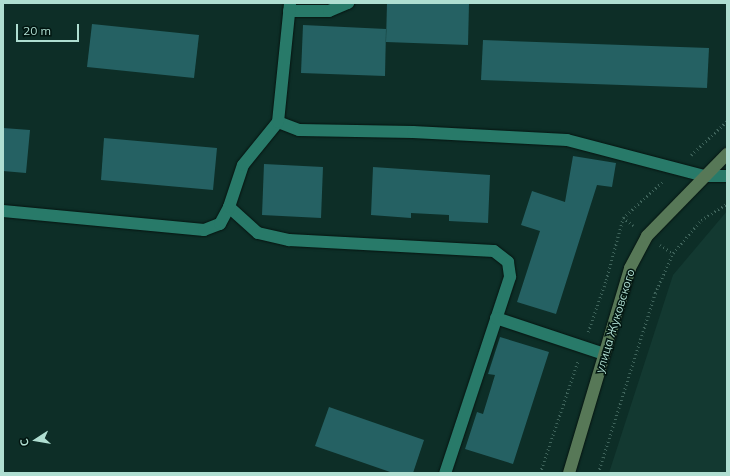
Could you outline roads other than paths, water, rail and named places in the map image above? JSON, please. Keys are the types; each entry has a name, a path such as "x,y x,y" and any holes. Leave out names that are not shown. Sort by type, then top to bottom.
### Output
{"street":[{"path":"3,212 204,230 220,224 229,207 243,164 278,122 289,7 329,11 348,3"},
{"path":"278,122 299,130 413,132 567,140 704,176 727,176"},
{"name":"улица Жуковского","path":"569,473 630,268 647,236 727,154"},
{"path":"229,207 258,233 290,240 494,251 508,262 510,277 445,473"},
{"path":"496,318 604,354"}]}
